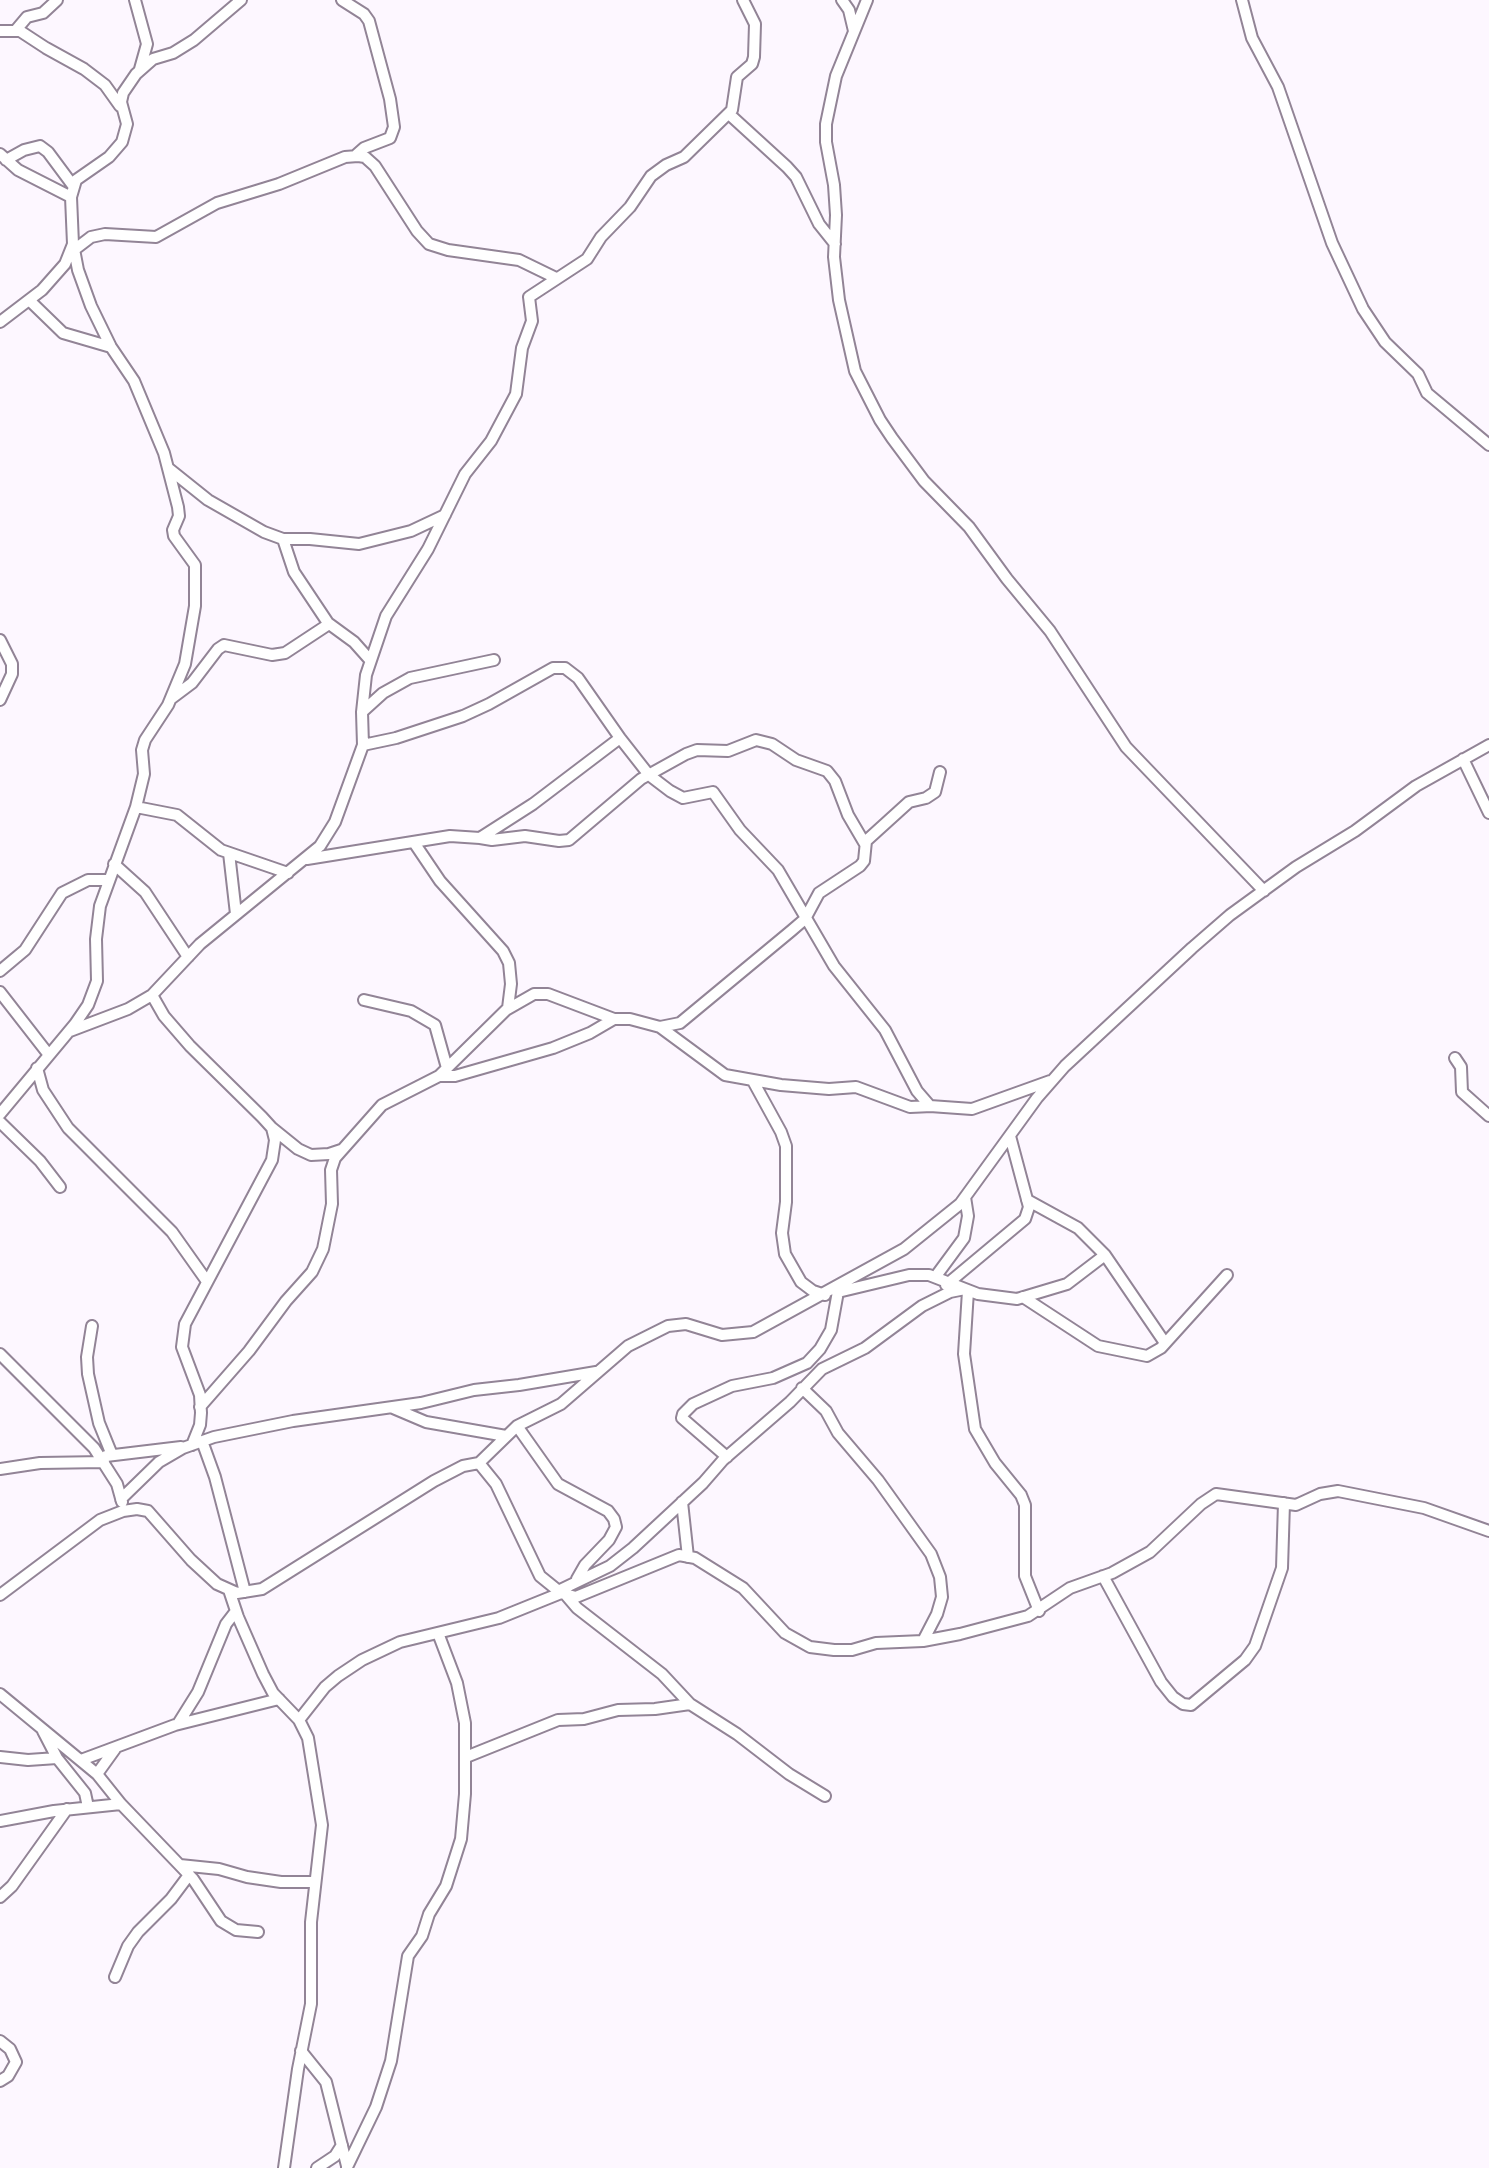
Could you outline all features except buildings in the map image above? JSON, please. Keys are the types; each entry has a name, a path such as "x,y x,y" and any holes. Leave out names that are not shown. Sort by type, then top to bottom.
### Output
{"street":[{"path":"16,30 27,17 43,13 57,0"},
{"path":"135,0 147,44 139,71"},
{"path":"120,106 123,93 139,71 153,59 173,53 194,40 241,0"},
{"path":"342,0 364,14 369,21 390,99 394,127 390,138 364,148 355,156"},
{"path":"70,1031 128,1009 152,995 236,914 320,846 335,822 363,745 362,712 370,660 390,606 428,549 465,474 491,441 516,394 522,348 532,321 529,297 587,259 601,237 630,207 658,170 684,157 729,114 735,103 737,77 752,64 754,57 755,24 743,0"},
{"path":"842,0 849,10 854,33"},
{"path":"867,0 836,76 826,115 826,142 836,215 839,300 855,371 880,420 924,481 969,527 1050,631 1126,747 1264,891"},
{"path":"1242,0 1252,38 1278,87 1329,236 1363,309 1385,342 1418,374 1427,393 1489,445"},
{"path":"0,31 20,31 93,75 105,85 120,106 127,124 122,142 109,157 78,176 73,192 74,247 83,285 111,347 134,381 168,468 179,516 173,530 174,536 195,565 196,582 185,664 171,699 145,740 142,750 144,774 136,807 100,906 96,939 97,981 88,1005 70,1031 0,1115 60,1187"},
{"path":"729,114 787,167 819,224 835,244"},
{"path":"3,157 40,146 48,152 73,192"},
{"path":"0,322 53,279 74,247 91,237 105,234 156,237 217,203 355,156 365,157 375,166 417,231 429,244 448,250 519,260 556,278"},
{"path":"3,157 18,170 73,192"},
{"path":"29,300 63,333 111,347"},
{"path":"168,468 208,500 264,532 283,539 359,544 411,531 447,514"},
{"path":"283,539 294,572 329,624 354,642 370,660"},
{"path":"171,699 192,683 224,645 272,655 285,653 329,624"},
{"path":"0,640 12,664 12,674 0,700"},
{"path":"362,712 383,693 414,676 494,660"},
{"path":"363,745 396,738 463,716 553,668 565,668 578,678 649,775 683,798 708,790 713,792 740,830 778,870 844,980 885,1030 917,1091 932,1106"},
{"path":"480,838 524,810 620,738"},
{"path":"200,1407 312,1272 323,1249 332,1204 331,1170 341,1150 382,1105 443,1072 508,1008 534,994 548,994 614,1019 630,1019 668,1028 680,1023 805,919 819,893 860,866 864,861 865,844 848,815 835,781 827,771 796,760 772,744 756,740 728,751 697,750 649,775 569,840 525,836 492,840 450,836 305,860"},
{"path":"0,1595 100,1520 137,1509 148,1511 191,1560 217,1584 237,1593 262,1589 434,1481 463,1466 479,1463 517,1426 561,1404 628,1346 668,1326 686,1324 722,1335 739,1336 838,1289 904,1249 951,1214 1053,1080 1091,1040 1192,948 1296,867 1355,831 1416,786 1489,745"},
{"path":"1463,759 1489,813"},
{"path":"865,844 903,806 935,792 940,772"},
{"path":"136,807 177,815 229,853 288,873"},
{"path":"415,844 440,881 503,951 509,963 508,1008"},
{"path":"229,853 236,914"},
{"path":"114,864 145,892 188,957"},
{"path":"0,971 25,950 62,893 88,880 108,880"},
{"path":"791,931 816,936"},
{"path":"0,992 49,1055"},
{"path":"152,995 164,1016 190,1046 272,1128 298,1149 311,1155 341,1150"},
{"path":"364,1000 411,1011 435,1025 443,1072"},
{"path":"443,1072 455,1076 553,1048 614,1019"},
{"path":"660,1027 725,1075 822,1088 856,1087 910,1107 972,1109 1053,1080"},
{"path":"1455,1058 1461,1067 1462,1092 1489,1116"},
{"path":"37,1068 43,1090 68,1128 172,1232 206,1280"},
{"path":"753,1081 786,1146 786,1202 782,1233 785,1254 801,1282 825,1295"},
{"path":"121,1499 159,1462 194,1444 200,1425 200,1395 182,1347 185,1324 272,1160 275,1140 272,1128"},
{"path":"299,1720 325,1687 362,1660 400,1642 499,1618 561,1593 576,1581 610,1566 772,1419 822,1369 865,1348 922,1306 1025,1219 1029,1207 1010,1136"},
{"path":"936,1276 964,1238 968,1216 965,1197"},
{"path":"1027,1200 1078,1228 1105,1255 1165,1343"},
{"path":"838,1289 909,1275 936,1276 966,1290 998,1298 1023,1297 1067,1284 1105,1255"},
{"path":"1023,1297 1098,1346 1147,1356 1165,1343 1227,1275"},
{"path":"727,1457 682,1418 687,1409 732,1386 773,1378 807,1363 831,1330 838,1289"},
{"path":"922,1306 950,1292 966,1290"},
{"path":"966,1290 964,1354 975,1429 1025,1505 1025,1576 1039,1611"},
{"path":"92,1326 87,1357 88,1374 105,1458 125,1511"},
{"path":"0,1354 105,1458"},
{"path":"0,1469 105,1458 194,1444 293,1421 421,1403 474,1390 598,1371"},
{"path":"802,1388 826,1411 838,1433 878,1480 931,1554 940,1577 942,1597 923,1641"},
{"path":"391,1407 426,1422 506,1436"},
{"path":"517,1426 558,1484 608,1511 614,1519 616,1527 609,1540 585,1565 576,1581"},
{"path":"194,1444 215,1477 245,1592"},
{"path":"479,1463 496,1484 540,1576 662,1674 690,1704 825,1796"},
{"path":"561,1593 576,1597 679,1555 713,1568 743,1588 785,1633 810,1647 852,1650 876,1643 923,1641 1011,1622 1039,1611 1070,1588 1103,1576 1159,1545 1201,1504 1216,1494 1296,1505 1320,1494 1338,1491 1424,1508 1489,1531"},
{"path":"682,1502 688,1557"},
{"path":"1103,1576 1161,1682 1173,1697 1191,1705 1245,1660 1255,1646 1282,1568 1284,1503"},
{"path":"229,1590 263,1674 279,1699 299,1720 308,1738 322,1825 311,1922 311,2004 284,2168"},
{"path":"178,1724 198,1692 226,1624 236,1611"},
{"path":"348,2168 388,2073 408,1956 422,1936 429,1914 446,1886 461,1839 465,1723 457,1683 438,1633"},
{"path":"0,1694 97,1774 121,1804 189,1875 221,1921 236,1930 258,1932"},
{"path":"81,1760 178,1724 279,1699"},
{"path":"466,1757 558,1720 584,1719 618,1710 690,1704"},
{"path":"42,1729 57,1758 85,1793 88,1807"},
{"path":"97,1774 116,1748"},
{"path":"0,1757 28,1760 57,1758"},
{"path":"0,1821 67,1809 121,1804"},
{"path":"0,1897 12,1886 67,1809"},
{"path":"180,1865 219,1869 281,1882 314,1882"},
{"path":"115,1977 128,1946 138,1932 171,1899 189,1875"},
{"path":"0,2041 14,2054 16,2062 8,2076 0,2081"},
{"path":"301,2051 326,2082 348,2168"},
{"path":"317,2168 335,2156 342,2145"}]}
